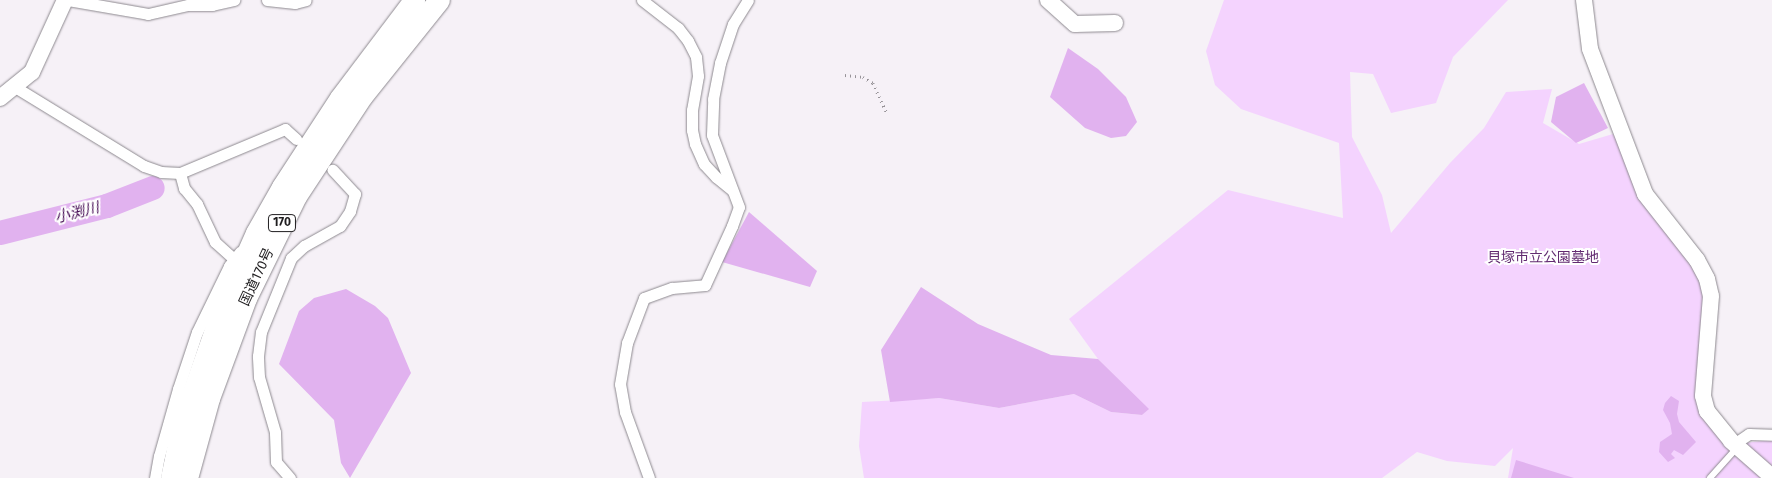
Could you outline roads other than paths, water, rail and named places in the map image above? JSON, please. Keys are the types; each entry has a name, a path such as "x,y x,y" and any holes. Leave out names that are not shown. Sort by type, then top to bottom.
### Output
{"highway":[{"name":"国道170号","path":"171,478 180,434 192,395 223,308 256,233 282,187 340,98 414,0"},
{"name":"国道170号","path":"187,478 209,398 246,298 296,196 362,96 439,0"}],"street":[{"path":"0,98 32,72 66,0 148,14 188,5 212,5 234,0"},
{"path":"267,0 295,3 306,0"},
{"path":"642,0 678,28 688,41 696,57 698,76 692,110 692,130 695,144 704,164 733,191"},
{"path":"649,478 625,412 620,384 627,343 644,298 672,288 705,285 739,207 712,135 713,99 720,63 734,24 748,0"},
{"path":"1048,0 1076,24 1115,23"},
{"path":"1584,0 1590,49 1645,194 1697,260 1706,279 1711,296 1703,396 1707,411 1736,445 1772,477"},
{"path":"15,87 144,166 161,172 180,174 286,129 296,139"},
{"path":"290,478 276,462 275,432 258,377 261,332 291,258 304,246 340,226 350,211 355,194 333,170"},
{"path":"180,174 184,188 197,204 215,242 234,259"},
{"path":"155,478 159,456 178,389 197,332 229,266 256,233"},
{"path":"1736,445 1749,434 1772,435"}],"lane":[{"path":"1710,478 1736,445"}],"waterway":[{"name":"小渕川","path":"0,233 107,206 153,188"}],"park label":[{"name":"貝塚市立公園墓地","path":"1543,258"}]}
